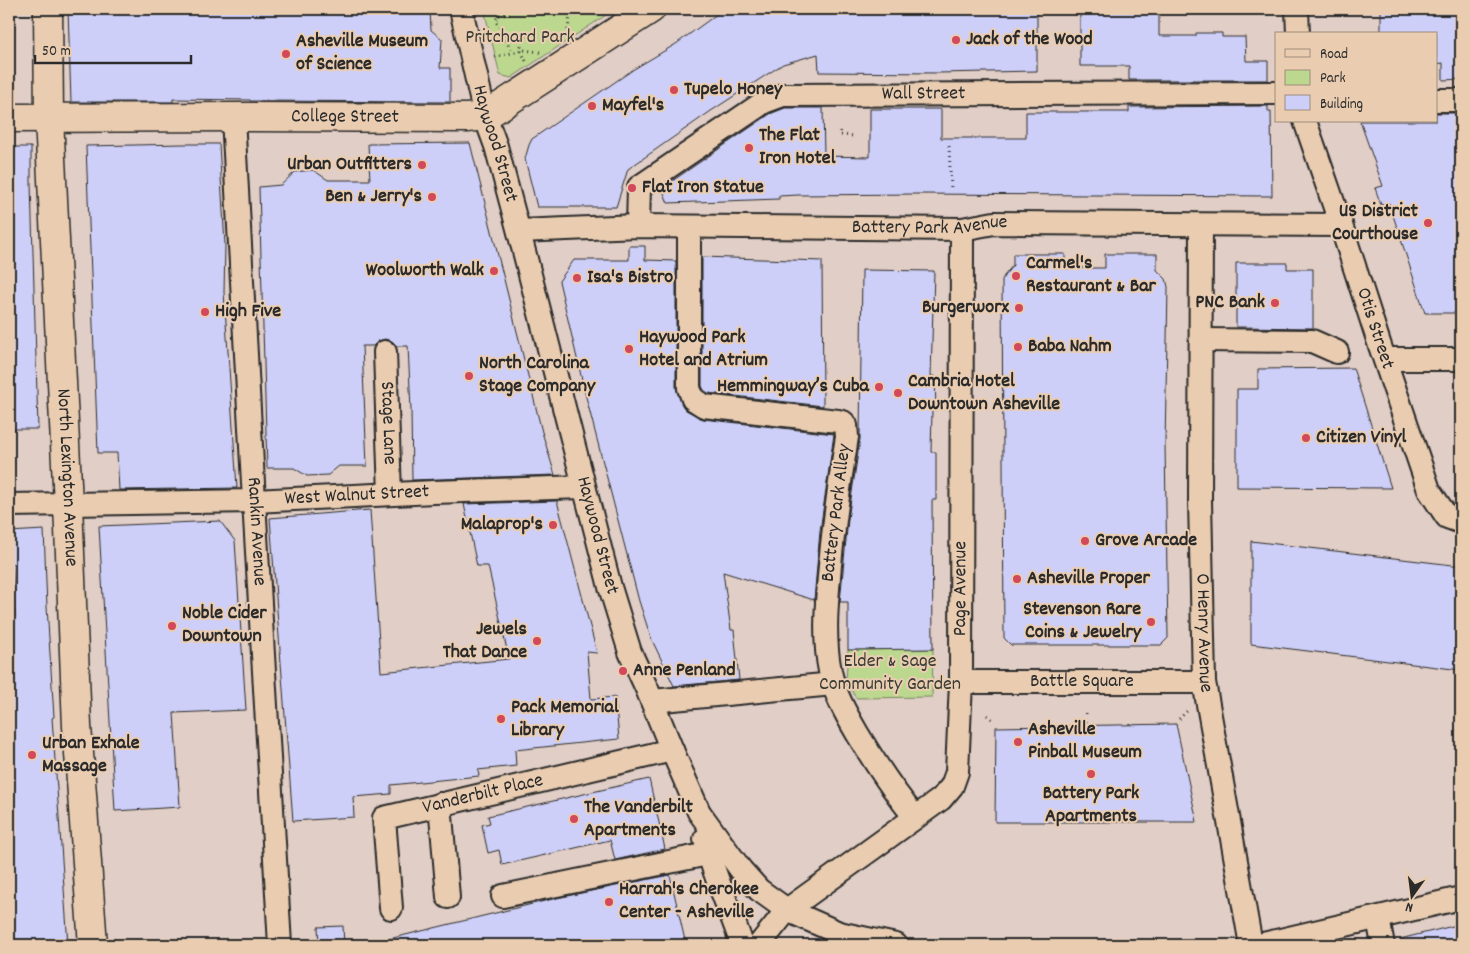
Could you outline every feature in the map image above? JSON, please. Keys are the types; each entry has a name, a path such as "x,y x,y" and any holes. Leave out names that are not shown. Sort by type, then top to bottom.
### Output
{"main road":[{"name":"North Lexington Avenue","path":"48,9 49,118 77,726 93,945"},
{"name":"College Street","path":"9,118 467,118 486,116 651,9"}],"street":[{"name":"Haywood Street","path":"461,9 486,116 519,231 610,588 630,652 699,812 741,870 759,890 787,910 839,933 896,945"},
{"path":"1297,9 1298,32"},
{"name":"Wall Street","path":"638,226 639,186 764,102 782,95 1275,93"},
{"path":"1438,100 1461,100"},
{"name":"Rankin Avenue","path":"233,117 280,945"},
{"name":"Otis Street","path":"1305,122 1429,490 1447,517 1461,522"},
{"name":"Battery Park Avenue","path":"519,231 638,226 962,228 994,223 1341,225"},
{"name":"O Henry Avenue","path":"1201,225 1200,492 1204,682 1251,945"},
{"name":"Battery Park Alley","path":"689,227 689,388 693,399 704,406 838,421 846,425 847,437 833,536 828,594 827,652 830,672 848,716 865,746 894,791 915,817"},
{"name":"Page Avenue","path":"759,945 787,910 941,799 952,786 957,772 961,682 962,228"},
{"path":"1201,340 1312,341 1337,352"},
{"name":"Stage Lane","path":"385,352 390,494"},
{"path":"1385,359 1461,359"},
{"name":"West Walnut Street","path":"9,506 254,502 390,494 583,487"},
{"name":"Battle Square","path":"961,682 1204,682"},
{"path":"652,700 834,684"},
{"name":"Vanderbilt Place","path":"392,908 384,818 672,750"},
{"path":"440,804 448,897"},
{"path":"699,812 708,854 737,926 742,945"},
{"path":"503,896 708,854"},
{"path":"1259,945 1461,898"},
{"path":"780,945 787,910"},
{"path":"1378,918 1384,945"}],"path":[{"path":"500,9 496,19 497,23 513,52"},
{"path":"566,42 571,9"},
{"path":"499,15 514,14"},
{"path":"519,51 526,33"},
{"path":"495,57 524,50 545,51"},
{"path":"840,131 840,135 856,136"},
{"path":"950,146 951,190"},
{"path":"1086,709 1086,714"},
{"path":"1179,719 1187,711"},
{"path":"987,715 992,719"}],"green space":[{"name":"Pritchard Park","path":"484,9 615,9 511,78 500,75"},
{"name":"Elder & Sage Community Garden","path":"933,649 932,697 856,698 846,681 848,650"}],"building":[{"path":"68,9 430,9 431,30 442,39 440,68 450,68 450,102 173,99 173,102 71,102"},
{"path":"724,9 1037,9 1037,71 937,73 819,72 818,54 783,64 628,169 616,207 537,207 525,159 532,139 634,69 676,44"},
{"path":"1080,9 1159,9 1159,36 1196,36 1196,33 1222,33 1222,37 1245,37 1246,61 1268,61 1268,80 1129,80 1129,66 1080,66"},
{"path":"1381,9 1461,9 1461,79 1443,80 1443,63 1438,64 1438,32 1381,32"},
{"path":"1268,106 1268,112 1271,112 1272,196 798,195 779,196 779,199 668,203 662,188 770,114 785,108 823,108 824,156 870,157 870,109 941,109 941,138 1026,138 1026,112 1129,112 1129,107"},
{"name":"US District Courthouse","path":"1438,113 1461,113 1461,313 1425,313 1389,203 1381,205 1375,188 1383,186 1360,122 1438,122"},
{"path":"470,143 542,432 555,475 412,480 408,346 397,346 392,341 385,339 378,341 373,346 362,346 367,466 339,466 328,475 307,476 294,468 267,468 259,187 281,185 295,172 313,170 328,180 370,180 368,144"},
{"path":"219,144 225,245 224,292 237,488 119,490 117,453 98,453 86,146"},
{"path":"9,147 31,147 38,429 9,429"},
{"path":"629,246 645,246 645,260 676,261 676,388 681,403 686,410 703,419 834,434 820,531 814,600 723,572 731,630 734,630 739,680 674,686 651,638 639,601 586,397 559,281 574,260 629,260"},
{"name":"Grove Arcade","path":"1013,254 1065,254 1065,268 1105,268 1105,254 1157,254 1157,270 1166,279 1168,287 1165,444 1168,638 1161,645 1011,645 1004,638 1002,280 1013,265"},
{"path":"702,257 822,261 823,406 708,393 704,390 702,386"},
{"name":"PNC Bank","path":"1236,263 1287,263 1287,269 1313,269 1313,328 1236,327"},
{"path":"862,270 934,271 931,376 935,376 936,410 932,410 931,452 936,452 936,500 932,500 933,649 848,650 848,602 840,602 848,519 860,439"},
{"name":"Citizen Vinyl","path":"1353,368 1391,488 1237,487 1237,389 1258,389 1258,369"},
{"path":"557,501 597,653 587,652 591,699 615,697 619,739 515,750 516,766 478,770 479,776 391,785 391,794 353,797 354,817 293,821 270,518 370,510 381,672 509,659 488,566 477,566 464,504"},
{"name":"Noble Cider Downtown","path":"220,521 235,541 246,710 174,713 180,807 115,811 99,526"},
{"path":"44,530 54,717 52,718 68,945 9,945 9,632 12,632 11,617 15,617 12,563 9,563 9,532"},
{"path":"1251,541 1461,566 1461,670 1251,644"},
{"name":"Battery Park Apartments","path":"1176,724 1197,822 995,822 996,727"},
{"name":"The Vanderbilt Apartments","path":"649,779 665,849 615,860 610,840 502,865 499,850 488,853 482,825 490,823 488,816"},
{"name":"Harrah's Cherokee Center - Asheville","path":"670,875 686,945 390,945 389,939 557,898"},
{"path":"1461,924 1461,945 1401,945 1400,939"},
{"path":"343,926 344,945 319,945 318,927"}],"place":[{"name":"Jack of the Wood","path":"956,40"},
{"name":"Asheville Museum of Science","path":"286,54"},
{"name":"Tupelo Honey","path":"674,90"},
{"name":"Mayfel's","path":"592,106"},
{"name":"The Flat Iron Hotel","path":"749,148"},
{"name":"Urban Outfitters","path":"422,165"},
{"name":"Flat Iron Statue","path":"632,188"},
{"name":"Ben & Jerry's","path":"432,197"},
{"name":"US District Courthouse","path":"1428,223"},
{"name":"Woolworth Walk","path":"494,271"},
{"name":"Carmel's Restaurant & Bar","path":"1016,276"},
{"name":"Isa's Bistro","path":"577,278"},
{"name":"PNC Bank","path":"1275,303"},
{"name":"Burgerworx","path":"1019,308"},
{"name":"High Five","path":"205,312"},
{"name":"Baba Nahm","path":"1018,347"},
{"name":"Haywood Park Hotel and Atrium","path":"629,349"},
{"name":"North Carolina Stage Company","path":"469,376"},
{"name":"Hemmingway’s Cuba","path":"879,387"},
{"name":"Cambria Hotel Downtown Asheville","path":"898,393"},
{"name":"Citizen Vinyl","path":"1306,438"},
{"name":"Malaprop's","path":"553,525"},
{"name":"Grove Arcade","path":"1085,541"},
{"name":"Asheville Proper","path":"1017,579"},
{"name":"Stevenson Rare Coins & Jewelry","path":"1151,622"},
{"name":"Noble Cider Downtown","path":"172,626"},
{"name":"Jewels That Dance","path":"537,641"},
{"name":"Anne Penland","path":"623,671"},
{"name":"Pack Memorial Library","path":"501,719"},
{"name":"Asheville Pinball Museum","path":"1018,742"},
{"name":"Urban Exhale Massage","path":"32,755"},
{"name":"Battery Park Apartments","path":"1091,774"},
{"name":"The Vanderbilt Apartments","path":"574,819"},
{"name":"Harrah's Cherokee Center - Asheville","path":"609,902"}]}
